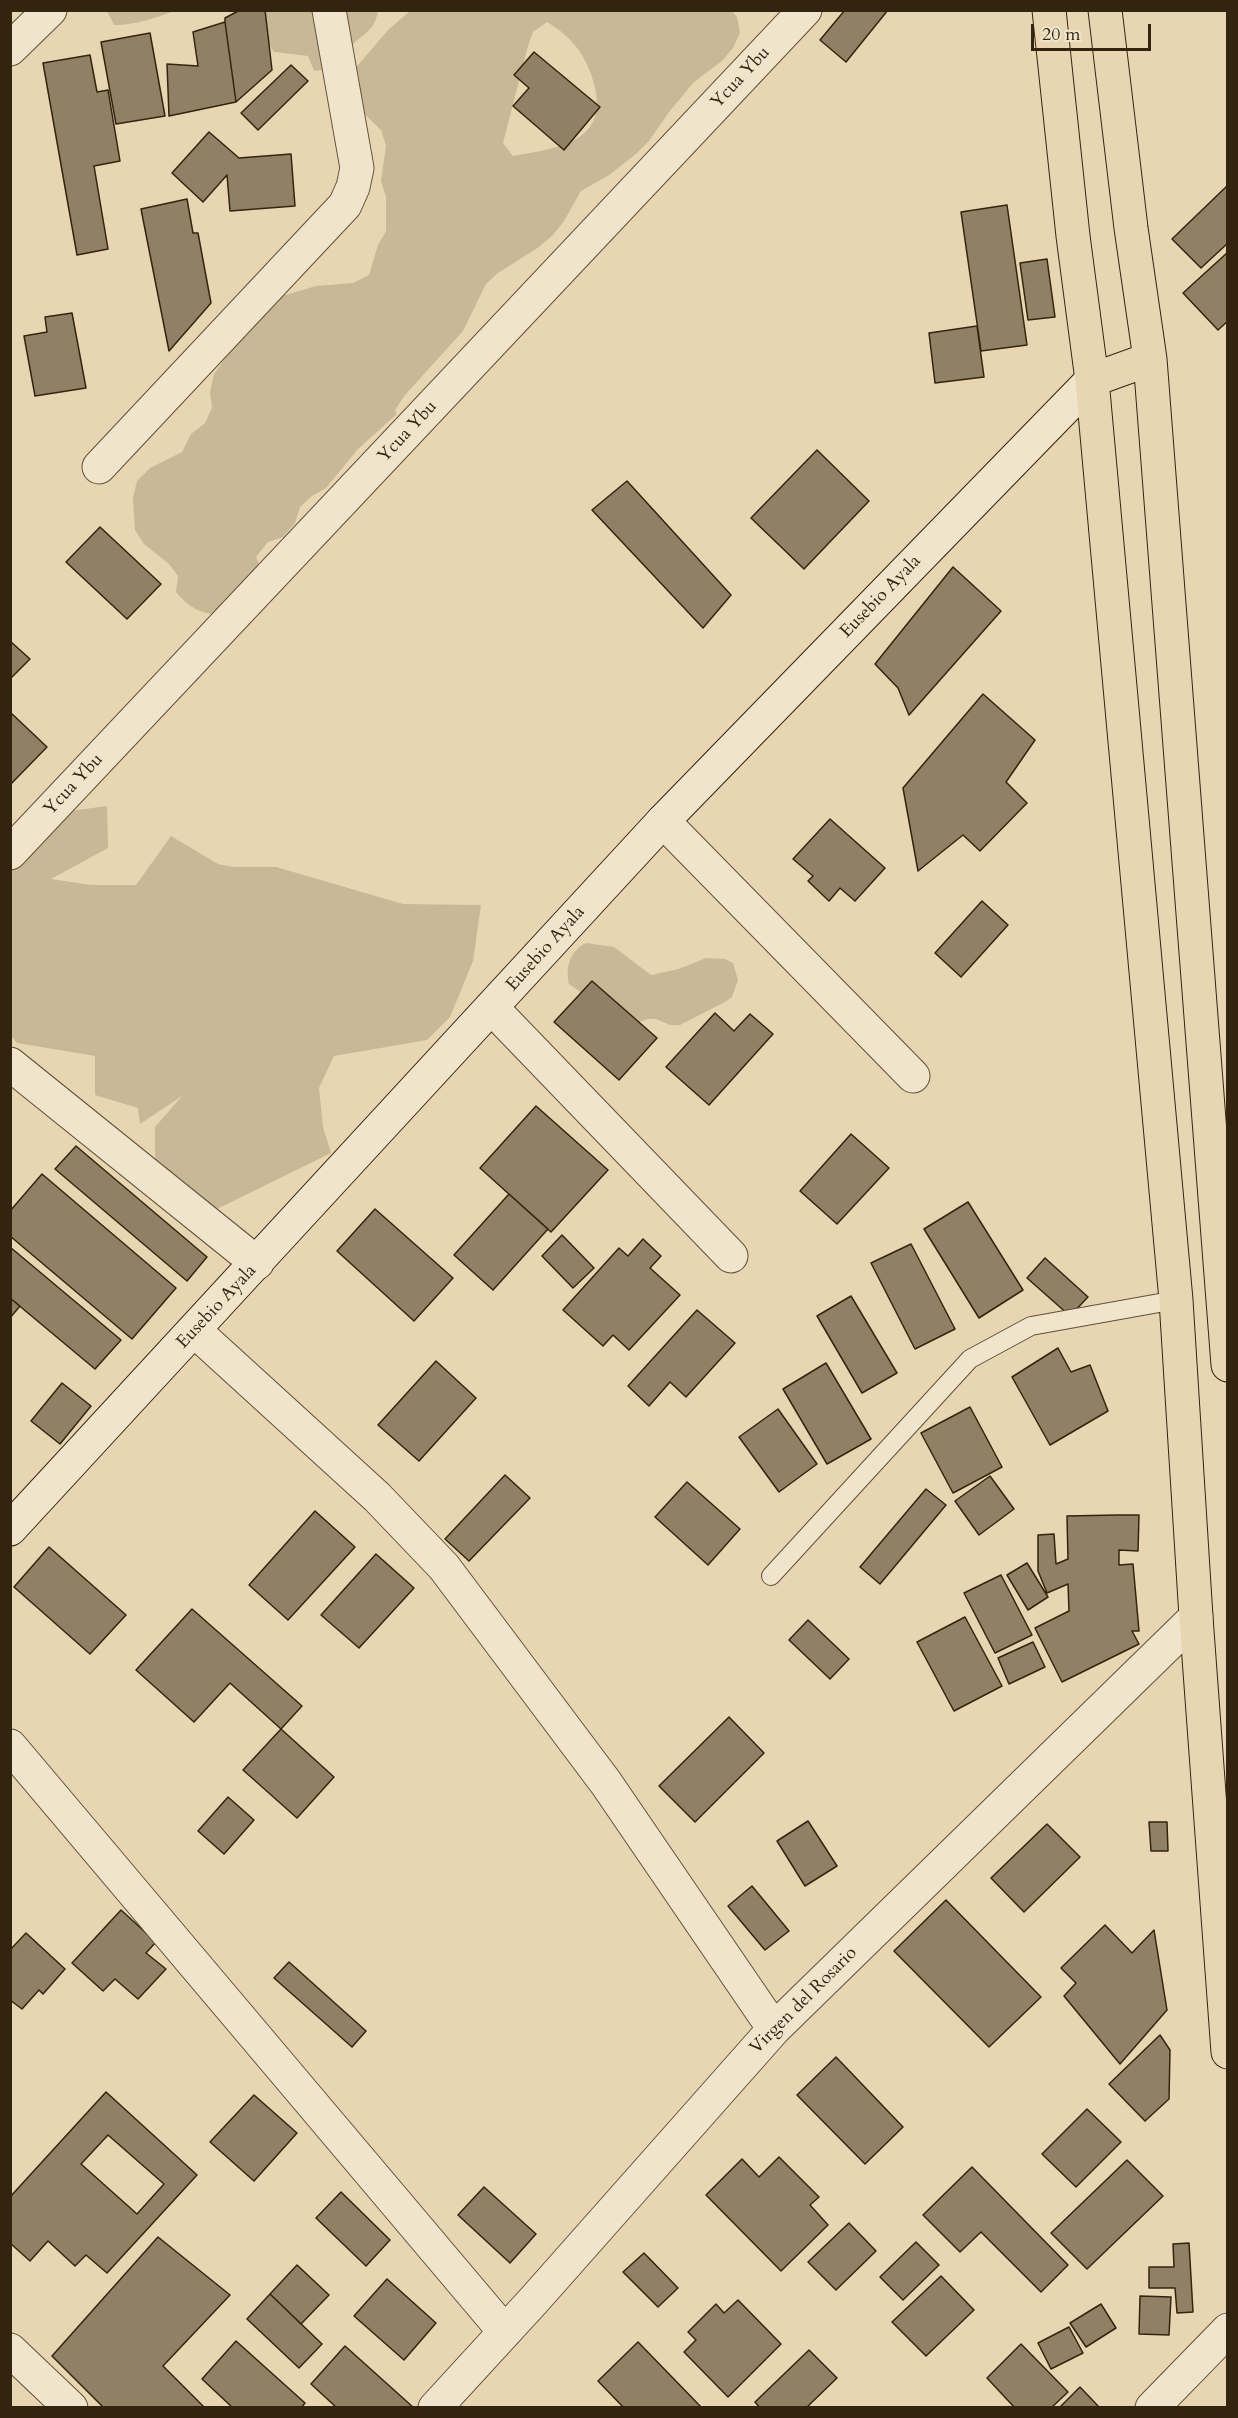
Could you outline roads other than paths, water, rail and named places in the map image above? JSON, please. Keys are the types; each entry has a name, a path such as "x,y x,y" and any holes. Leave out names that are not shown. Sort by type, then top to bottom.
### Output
{"highway":[{"path":"1049,10 1073,236 1092,380 1176,1300 1227,2052"},
{"path":"1105,10 1131,228 1150,358 1227,1365"},
{"path":"1092,380 1150,358"}],"street":[{"path":"10,49 50,10"},
{"path":"99,467 345,205 353,187 357,168 329,10"},
{"name":"Ycua Ybu","path":"10,853 805,10"},
{"name":"Eusebio Ayala","path":"10,1529 195,1332 663,821 1092,380"},
{"path":"663,821 913,1076"},
{"path":"492,1008 731,1256"},
{"path":"10,1064 257,1263"},
{"path":"195,1332 377,1497 444,1567 606,1783 774,2029"},
{"name":"Virgen del Rosario","path":"435,2408 774,2029 1196,1617"},
{"path":"10,1746 505,2332"},
{"path":"1152,2408 1227,2330"},
{"path":"10,2350 70,2408"}],"lane":[{"path":"771,1576 970,1359 1032,1326 1176,1300"}]}
